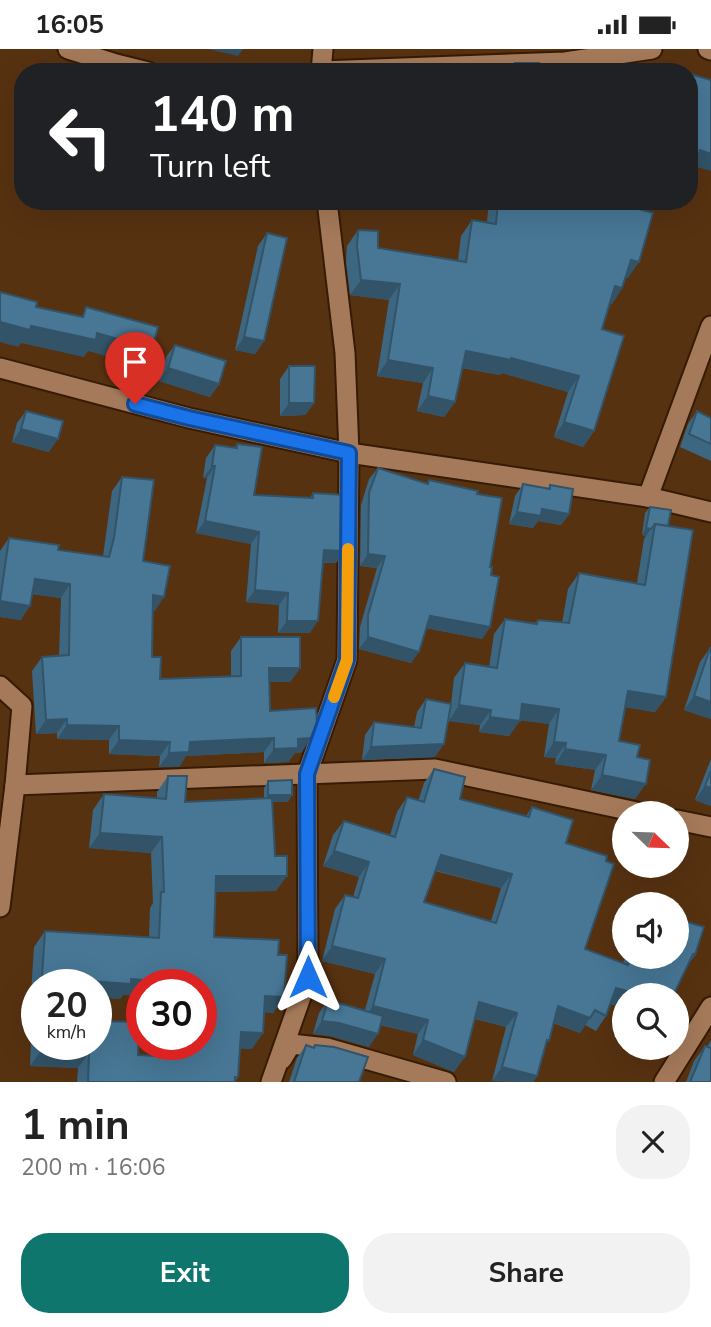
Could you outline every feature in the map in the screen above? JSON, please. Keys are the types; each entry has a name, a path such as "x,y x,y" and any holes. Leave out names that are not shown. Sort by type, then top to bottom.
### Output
{"street":[{"path":"68,49 113,63"},
{"path":"538,63 565,62 652,49"},
{"path":"272,1078 308,977 307,774 347,660 349,453 345,353 328,210"},
{"path":"648,497 711,326"},
{"path":"0,368 189,418 349,453 648,497 711,512"},
{"path":"0,686 22,706 0,907"},
{"path":"15,785 435,769 612,807"},
{"path":"690,823 711,827"},
{"path":"664,1082 711,1007"},
{"path":"272,1078 291,1044 327,1048 446,1082"}],"building":[{"path":"698,76 711,80 711,154 700,150 698,157"},
{"path":"497,210 642,210 653,213 639,262 631,260 622,288 615,286 602,329 624,336 594,431 564,422 579,376 511,358 466,351 455,402 428,396 433,368 388,360 400,284 361,280 358,230 378,231 378,248 466,262 472,220 496,224"},
{"path":"267,233 287,238 264,341 244,337"},
{"path":"0,292 37,302 36,307 83,317 86,307 158,327 152,349 97,333 96,340 31,326 30,330 0,322"},
{"path":"175,345 226,361 219,384 168,368"},
{"path":"289,366 315,366 314,403 289,403"},
{"path":"26,411 63,421 58,439 21,429"},
{"path":"697,411 711,418 711,444 689,434"},
{"path":"237,444 262,447 254,495 313,498 313,493 345,495 344,551 324,550 318,621 287,621 288,593 255,590 259,532 205,521 215,466 212,466 215,445 237,448"},
{"path":"378,468 428,484 429,480 478,491 477,494 502,498 490,567 491,575 499,577 490,627 430,616 419,652 368,637 368,615 385,556 368,554 369,493"},
{"path":"122,477 154,480 143,561 170,566 164,597 153,595 152,657 161,657 160,679 241,676 241,637 300,637 300,668 269,668 270,711 316,708 317,723 311,738 298,739 298,748 274,749 274,738 190,742 189,752 169,753 170,742 119,740 119,726 67,725 67,719 46,720 42,657 69,655 70,584 35,579 30,606 0,601 9,538 59,545 58,550 109,557"},
{"path":"523,484 550,489 550,485 573,489 569,514 542,509 541,516 517,512"},
{"path":"650,507 671,510 668,526 655,524 651,529 646,528"},
{"path":"655,524 693,530 666,697 628,691 619,741 640,745 637,757 650,760 646,784 602,775 606,755 565,749 566,743 554,742 559,709 522,704 520,721 490,717 491,710 459,705 465,663 497,668 505,619 537,624 538,620 569,623 579,573 645,585"},
{"path":"711,648 711,702 694,696"},
{"path":"426,699 451,704 444,744 371,747 374,722 421,728"},
{"path":"434,769 465,777 460,799 529,817 532,807 573,820 566,843 607,856 606,861 612,863 585,949 612,959 612,969 686,969 679,983 612,983 612,999 606,1016 595,1010 590,1018 558,1006 537,1076 502,1067 517,1013 479,1002 465,1057 423,1040 428,1020 373,1006 385,959 332,946 345,895 358,898 369,862 334,851 344,821 395,837 407,797 424,802","holes":["441,855 512,874 496,923 424,902"]},
{"path":"711,771 711,788 705,786"},
{"path":"168,776 187,776 185,802 272,798 275,856 287,856 287,876 216,876 214,937 279,940 278,955 287,955 284,997 265,996 263,1033 241,1032 238,1077 235,1077 235,1082 88,1082 89,1060 112,1060 112,1021 126,1022 126,1060 217,1060 217,969 126,969 126,984 112,983 112,969 43,969 45,931 159,938 161,892 164,892 162,837 100,833 104,794 166,799"},
{"path":"292,780 292,795 268,795 268,781"},
{"path":"689,923 704,927 695,955 693,954 689,962"},
{"path":"328,1000 383,1016 378,1034 322,1021"},
{"path":"306,1045 314,1048 315,1045 334,1047 368,1057 359,1082 294,1082"},
{"path":"705,1046 711,1048 711,1082 690,1082"}],"slow traffic":[{"path":"334,697 347,660 348,549"}],"route":[{"path":"135,404 349,453 347,660 307,774 308,977"}]}
